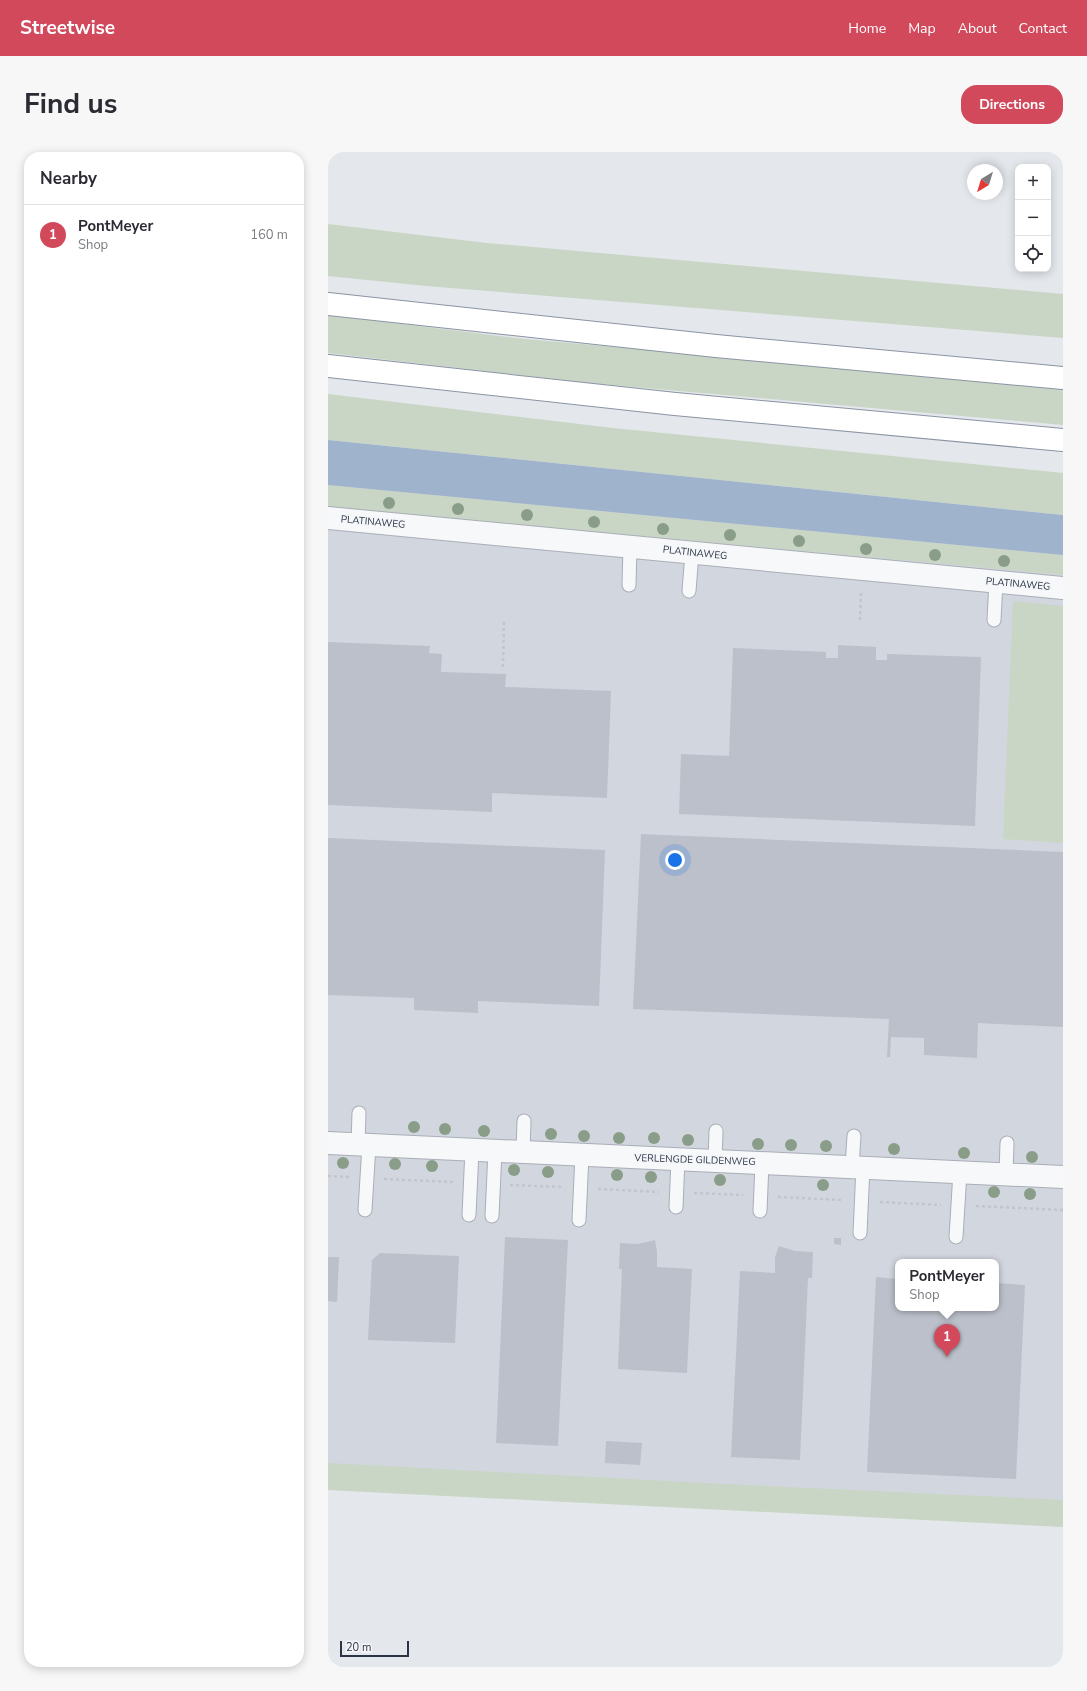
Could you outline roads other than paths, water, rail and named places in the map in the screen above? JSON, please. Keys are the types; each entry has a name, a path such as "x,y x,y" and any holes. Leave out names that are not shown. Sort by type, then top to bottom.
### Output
{"highway":[{"path":"328,304 724,346 1063,378"},
{"path":"328,366 675,404 1063,440"}],"street":[{"name":"PLATINAWEG","path":"328,518 1063,588"},
{"name":"VERLENGDE GILDENWEG","path":"328,1143 1063,1177"}],"lane":[{"path":"629,585 630,547"},
{"path":"689,591 692,552"},
{"path":"994,620 996,582"},
{"path":"359,1113 363,1145 365,1210"},
{"path":"522,1152 524,1121"},
{"path":"714,1161 716,1131"},
{"path":"854,1136 858,1167 860,1233"},
{"path":"1006,1174 1007,1143"},
{"path":"469,1215 472,1150"},
{"path":"492,1216 495,1151"},
{"path":"579,1220 582,1155"},
{"path":"676,1207 678,1159"},
{"path":"760,1211 762,1162"},
{"path":"956,1238 960,1172"}],"water":[{"path":"328,440 1063,515 1063,555 328,485"}],"place":[{"name":"PontMeyer","path":"947,1357"}]}
